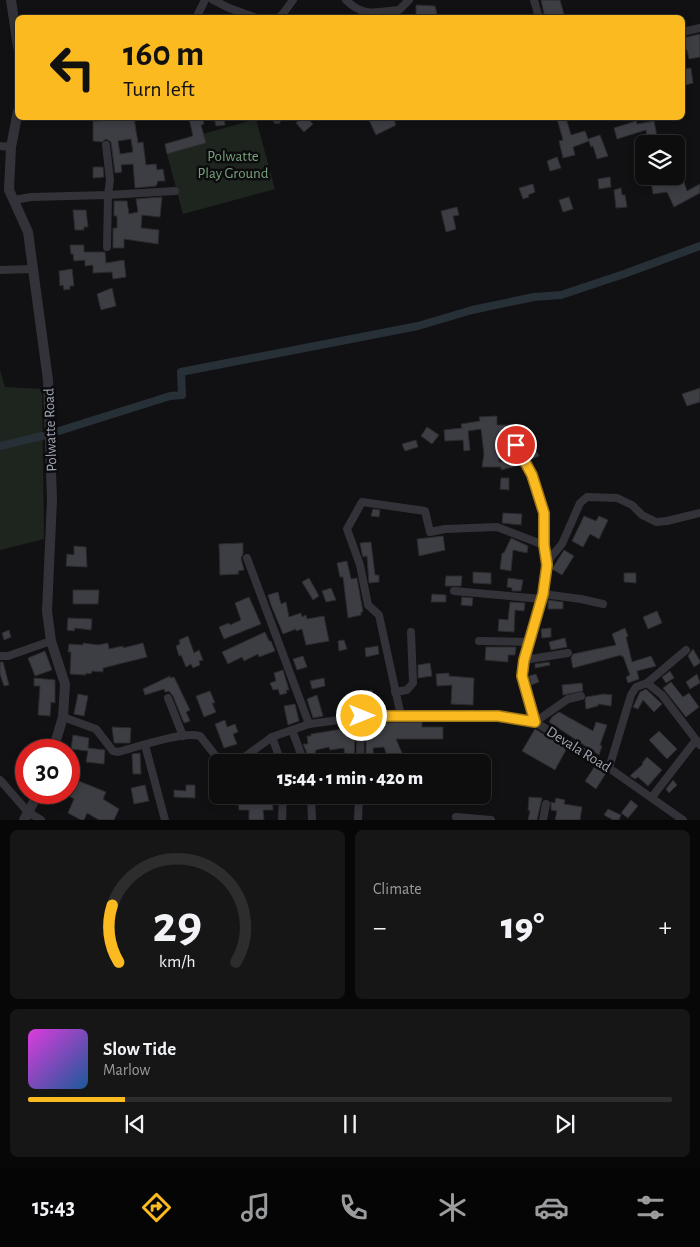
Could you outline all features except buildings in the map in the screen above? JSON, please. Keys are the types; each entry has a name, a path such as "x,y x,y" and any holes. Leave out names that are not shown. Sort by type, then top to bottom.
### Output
{"street":[{"path":"11,0 15,27"},
{"path":"198,15 205,0"},
{"path":"213,0 248,15"},
{"path":"283,15 293,0"},
{"path":"346,0 356,10 369,12 399,10 409,0"},
{"path":"534,0 538,15"},
{"path":"229,8 229,15"},
{"path":"685,31 700,28"},
{"name":"Polwatte Road","path":"16,120 5,191 14,200 28,232 48,380 52,500 47,611 51,642 65,684 63,717 57,739"},
{"path":"106,145 110,180 107,247"},
{"path":"0,146 11,147"},
{"path":"14,200 31,197 175,191"},
{"path":"0,270 33,269"},
{"path":"516,445 532,475 544,513 544,545 547,565"},
{"path":"581,696 568,699 535,722 522,676 524,660 542,596 547,565 562,544 580,503 588,497 616,498 632,505 642,515 656,522 700,513"},
{"path":"401,716 379,615 368,605 360,565 347,529 362,502 425,511 430,532 445,529 498,527 544,545"},
{"path":"247,558 309,724"},
{"path":"454,591 581,599 603,604"},
{"path":"396,692 408,690 413,683 411,632"},
{"path":"479,641 529,642"},
{"path":"0,656 8,656 51,642"},
{"path":"609,768 631,694 636,688 648,683 686,650"},
{"path":"524,660 568,653"},
{"path":"648,683 662,695 698,742 652,796"},
{"path":"168,698 183,736"},
{"path":"360,754 362,716"},
{"name":"Devala Road","path":"249,754 272,738 309,724 362,716 498,716 535,722 652,796 684,820"},
{"path":"63,717 96,729 113,751 118,752 190,734 200,736 214,754"},
{"path":"292,730 301,754"},
{"path":"272,738 278,754"},
{"path":"145,745 165,820"},
{"path":"0,780 26,816 41,820"},
{"path":"26,816 32,804"},
{"path":"282,820 283,804"},
{"path":"311,804 312,820"},
{"path":"358,820 359,804"},
{"path":"543,820 546,804"},
{"path":"456,817 491,820"}],"green space":[{"name":"Polwatte Play Ground","path":"256,120 275,189 183,214 167,154 205,143 203,134"},
{"path":"0,370 5,387 42,389 44,539 0,550"}],"waterway":[{"path":"59,431 170,396 182,395 181,372 418,326 472,310 534,297 561,295 700,246"},
{"path":"0,446 42,436"}],"route":[{"path":"362,716 498,716 535,722 522,676 524,660 543,594 547,565 544,545 544,513 532,475 516,445"}]}
